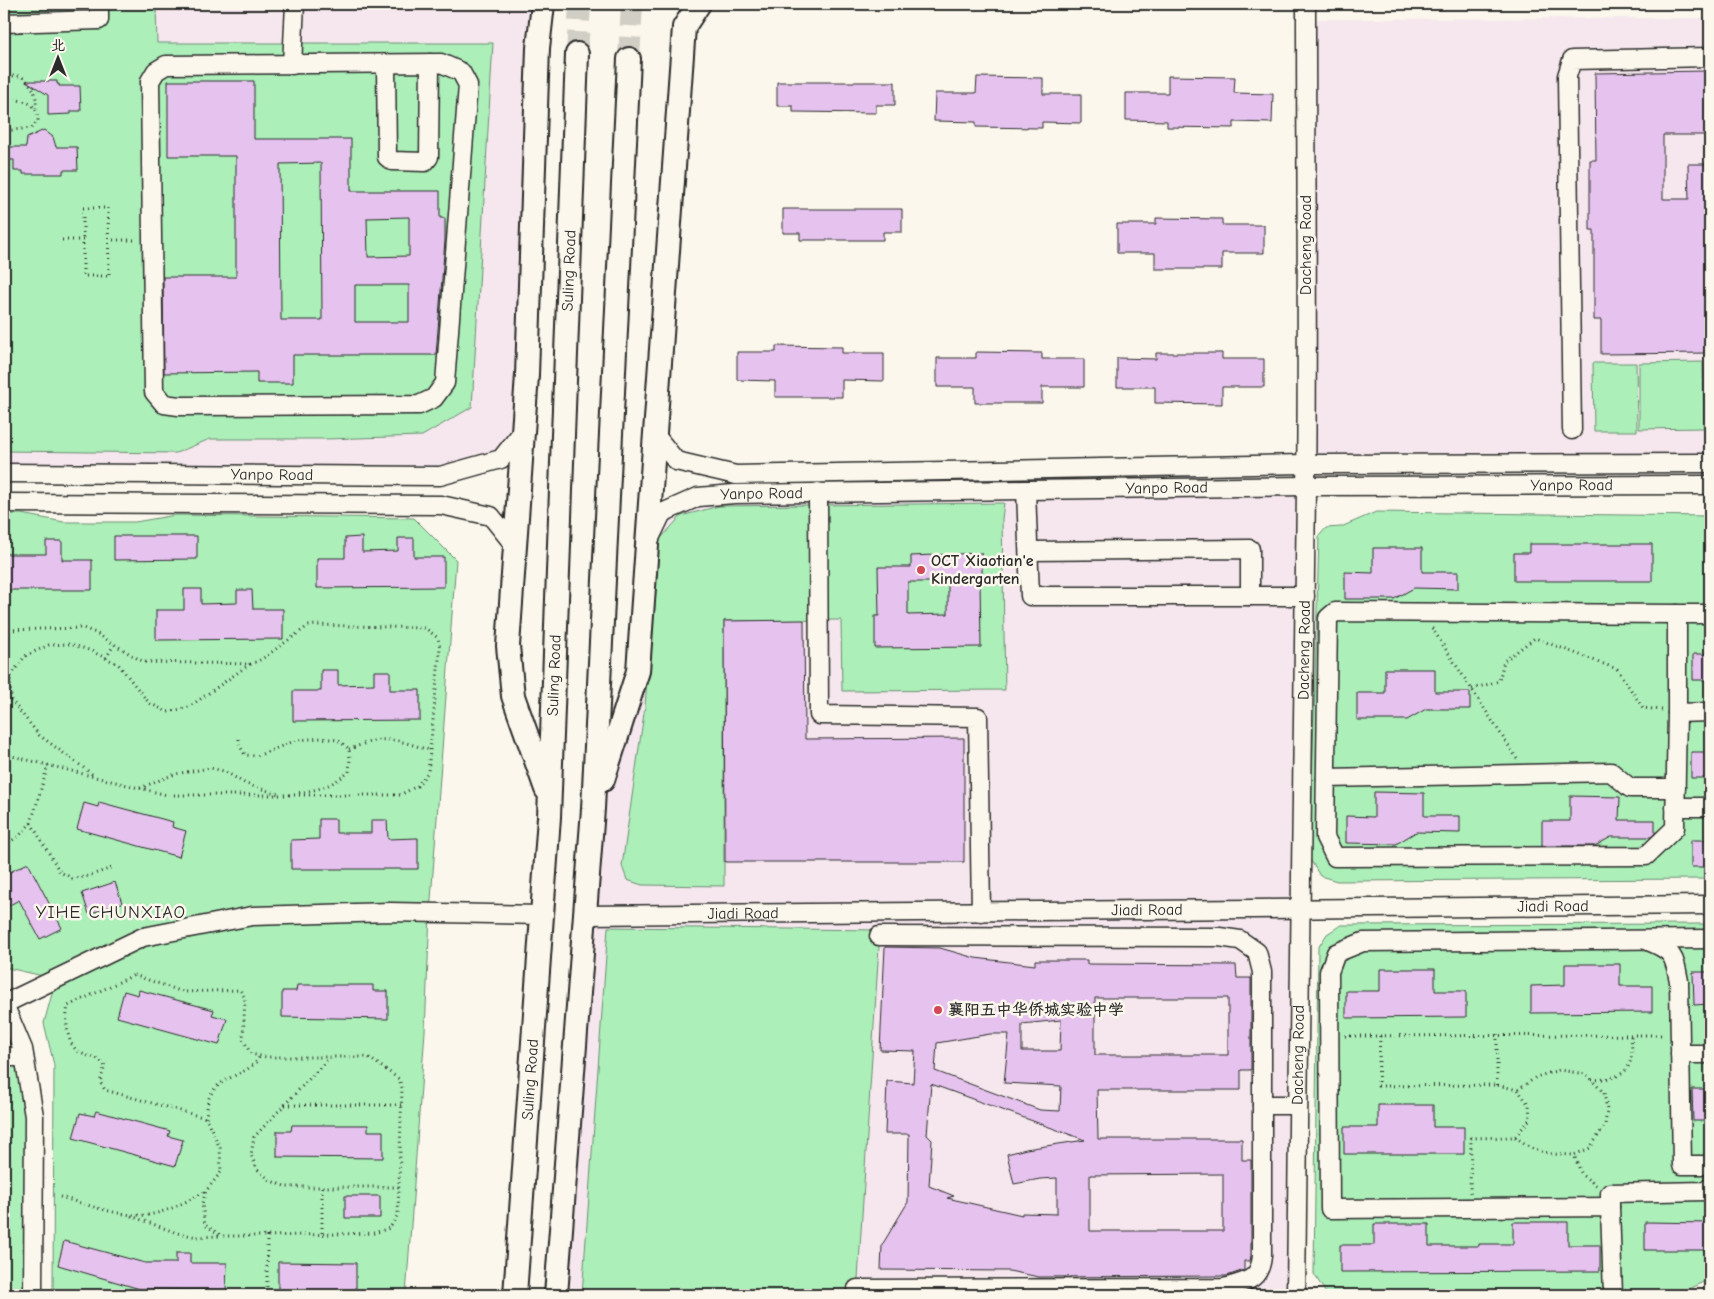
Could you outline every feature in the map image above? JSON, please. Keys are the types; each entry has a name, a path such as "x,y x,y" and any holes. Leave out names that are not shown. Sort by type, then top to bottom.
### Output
{"main road":[{"path":"543,4 538,48 523,431 508,646 512,696 547,792 549,817"},
{"path":"594,809 638,671 684,27 680,4"},
{"path":"684,27 699,4"},
{"name":"Suling Road","path":"515,1295 549,817 577,54"},
{"path":"556,1295 594,809 629,59"}],"street":[{"path":"4,22 99,20 99,4"},
{"path":"292,65 295,4"},
{"name":"Dacheng Road","path":"1296,1295 1306,486 1306,4"},
{"path":"1572,430 1567,76 1572,60 1710,57"},
{"path":"386,64 387,157 392,161 425,162 429,158 430,63"},
{"path":"441,63 461,72 468,85 445,383 434,398 419,405 179,406 164,404 154,392 150,81 156,70 166,65 386,64 441,63"},
{"name":"Yanpo Road","path":"4,473 440,476 501,459 523,431"},
{"name":"Yanpo Road","path":"656,436 676,462 736,475 1306,464 1710,463"},
{"name":"Yanpo Road","path":"647,545 662,513 698,497 734,494 1306,486 1710,485"},
{"path":"1026,490 1030,596 1305,596"},
{"path":"818,492 819,715 978,717 981,912"},
{"name":"Yanpo Road","path":"4,503 441,505 491,516 515,546"},
{"path":"1028,552 1250,549 1250,596"},
{"path":"1676,614 1675,828 1646,856 1335,857 1325,836 1328,618 1335,612 1710,614"},
{"path":"1677,712 1710,712"},
{"path":"1326,778 1611,772 1630,788 1676,788"},
{"path":"1675,807 1710,807"},
{"name":"Jiadi Road","path":"585,915 1710,905"},
{"path":"33,1295 34,1116 23,1049 4,1004 143,937 252,916 390,912 542,915"},
{"path":"857,1289 1224,1288 1252,1279 1261,1267 1262,1256 1262,972 1257,952 1240,940 1219,937 879,936"},
{"path":"1710,939 1363,942 1336,953 1329,972 1330,1209 1470,1208 1610,1200 1706,1191 1710,1187"},
{"path":"1645,940 1664,947 1675,959 1679,981 1682,1165 1710,1166"},
{"path":"1680,1054 1710,1054"},
{"path":"4,1057 24,1057"},
{"path":"1262,1105 1297,1105"},
{"path":"1610,1200 1613,1295"}],"path":[{"path":"4,80 10,76 22,76 32,85 37,96 36,109"},
{"path":"4,99 33,105 38,111 38,121 31,128 4,131"},
{"path":"83,208 108,208 109,276 83,276 83,240 83,208"},
{"path":"108,240 152,239"},
{"path":"62,240 83,240"},
{"path":"1422,612 1527,774"},
{"path":"4,754 168,795 400,795 417,786 428,772 440,648 438,638 425,628 407,626 308,626 189,707 168,712 149,703 118,664 89,650 70,644 50,645 24,656 10,677 11,700 39,734 95,776"},
{"path":"4,630 83,628 96,633 146,662 251,664"},
{"path":"1472,689 1499,681 1504,661 1536,638 1617,669 1643,708 1677,712"},
{"path":"106,658 114,644"},
{"path":"140,788 175,774 210,768 224,771 246,784 283,795 318,790 335,782 349,772 349,749 338,740 321,738 297,740 256,756 245,755 239,744 239,739"},
{"path":"349,749 378,740 387,740 401,741 430,750"},
{"path":"4,845 18,837 31,823 48,765"},
{"path":"31,823 60,872 72,878 85,877 116,867"},
{"path":"60,1197 128,1215 177,1233 197,1237 374,1233 390,1228 398,1214 402,1088 398,1079 368,1057 260,1056 251,1054 243,1039 245,998 240,990 183,992 134,975 68,1006 65,1017 71,1045 80,1053 99,1058 105,1066 100,1082 105,1090 206,1118"},
{"path":"1329,1036 1497,1034 1680,1035"},
{"path":"1497,1034 1498,1084"},
{"path":"1591,1080 1610,1079 1624,1073 1631,1060 1631,1034"},
{"path":"1380,1036 1378,1086 1498,1084 1518,1090 1529,1105 1530,1119 1515,1137"},
{"path":"222,1236 205,1225 202,1204 206,1191 221,1172 220,1148 206,1118 209,1098 222,1081 244,1072 257,1062 260,1056"},
{"path":"331,1057 254,1137 251,1155 257,1169 271,1181 287,1186 399,1187"},
{"path":"1470,1208 1471,1138 1515,1137 1533,1150 1552,1154 1574,1155 1590,1148 1605,1125 1607,1110 1604,1094 1586,1074 1560,1070 1536,1077 1518,1090"},
{"path":"284,1106 402,1106"},
{"path":"1574,1155 1582,1175 1610,1200"},
{"path":"322,1187 322,1235"},
{"path":"128,1215 152,1215 175,1208 206,1191"},
{"path":"267,1236 267,1295"},
{"path":"4,1290 8,1295"}],"shaded area":[{"path":"4,4 531,4 538,48 523,431 501,459 440,476 4,473"},
{"path":"1710,18 1710,463 1306,464 1306,19"},
{"path":"1306,486 1296,1295 556,1295 593,809 638,671 662,513 698,497"}],"green space":[{"path":"4,4 156,4 157,43 493,43 472,407 422,436 326,439 210,439 176,453 4,451"},
{"path":"1703,362 1704,428 1639,429 1639,363"},
{"path":"1593,363 1636,363 1637,431 1594,431"},
{"path":"1004,503 1002,519 1005,690 842,691 841,620 724,621 724,886 642,885 627,880 622,866 645,706 656,558 661,538 681,516 719,506"},
{"path":"1376,512 1710,516 1710,879 1337,881 1320,876 1310,859 1319,536 1326,528 1341,527"},
{"path":"4,514 21,514 64,522 135,522 176,515 414,518 456,560 430,913 425,1031 406,1295 53,1295 54,1065 44,1023 56,979 8,968 4,962"},
{"path":"1710,924 1710,1279 1675,1295 1327,1295 1314,1274 1318,948 1327,934 1341,925"},
{"path":"608,927 880,930 857,1295 582,1295"},
{"path":"4,1004 23,1049 33,1295 4,1295"}],"building":[{"path":"1706,71 1707,135 1663,135 1663,199 1689,199 1688,164 1710,164 1710,353 1601,354 1601,320 1594,320 1594,230 1590,230 1590,160 1596,160 1595,73"},
{"path":"1168,76 1235,77 1234,93 1273,94 1272,123 1234,122 1234,128 1167,127 1167,121 1126,120 1126,93 1168,93"},
{"path":"977,77 1043,78 1043,94 1081,94 1081,123 1042,122 1042,128 976,127 976,122 934,121 935,93 976,93"},
{"path":"26,81 57,81 59,86 80,86 81,111 71,111 71,114 48,115 48,95"},
{"path":"168,81 254,81 254,139 351,139 351,191 440,191 440,218 445,218 445,240 436,355 293,355 293,383 257,383 257,372 164,373 163,277 236,277 236,156 168,156","holes":["321,163 322,320 281,320 280,164","409,217 409,256 368,257 367,218","355,285 409,285 409,322 355,322"]},
{"path":"777,82 895,82 895,105 876,105 876,113 793,112 793,106 777,106"},
{"path":"44,130 53,137 56,147 77,147 78,170 63,170 63,174 23,174 23,171 14,171 14,160 4,160 4,147 26,147 27,138"},
{"path":"783,209 902,209 902,232 883,232 883,240 800,240 800,233 783,233"},
{"path":"1156,218 1222,219 1222,225 1264,225 1264,253 1222,253 1222,269 1155,269 1155,253 1117,253 1117,224 1156,224"},
{"path":"776,346 842,347 842,353 884,353 884,381 842,380 842,397 775,397 775,381 737,380 737,352 776,352"},
{"path":"976,352 1042,353 1042,359 1084,359 1084,387 1042,387 1042,403 975,403 975,387 937,387 937,358 976,358"},
{"path":"1156,353 1222,353 1222,359 1264,359 1264,387 1222,387 1222,404 1155,403 1155,387 1117,387 1117,358 1156,359"},
{"path":"114,536 197,536 197,559 114,560"},
{"path":"362,537 362,552 398,551 398,538 414,538 414,557 444,557 444,587 317,588 317,558 345,558 345,538"},
{"path":"46,541 62,541 62,560 92,560 92,590 4,590 4,554 46,554"},
{"path":"1529,544 1652,544 1652,581 1514,581 1514,553 1529,553"},
{"path":"1373,548 1422,548 1422,572 1458,572 1458,589 1414,588 1394,599 1345,599 1345,572 1373,573"},
{"path":"982,553 982,580 980,580 981,647 875,648 875,616 879,616 878,567 911,567 911,556","holes":["908,582 948,582 948,614 908,615"]},
{"path":"184,589 201,589 201,604 237,603 237,590 252,590 253,609 283,609 283,639 156,640 156,610 184,610"},
{"path":"804,620 805,739 964,738 964,862 725,862 724,621"},
{"path":"1693,654 1710,654 1710,680 1693,680"},
{"path":"1385,669 1435,669 1435,692 1470,692 1470,709 1426,709 1407,720 1357,720 1357,693 1385,693"},
{"path":"321,670 338,670 338,685 374,684 374,671 390,671 390,690 420,690 420,720 293,721 293,691 321,691"},
{"path":"1691,752 1710,752 1710,778 1691,778"},
{"path":"1374,792 1424,793 1424,816 1460,816 1460,833 1416,832 1396,844 1346,843 1346,816 1374,817"},
{"path":"1570,796 1620,797 1619,820 1655,820 1655,833 1651,837 1611,837 1595,846 1542,846 1542,821 1570,821"},
{"path":"99,802 173,822 172,827 186,831 179,857 77,829 84,803 98,807"},
{"path":"319,819 336,819 336,833 371,833 371,820 387,820 388,839 418,838 418,869 291,869 291,840 319,839"},
{"path":"1691,840 1710,840 1710,867 1691,867"},
{"path":"28,863 62,928 40,939 19,900 4,908 4,882 8,880 6,874"},
{"path":"115,882 122,903 89,914 82,893"},
{"path":"885,947 940,948 975,958 1035,965 1035,960 1087,960 1087,964 1236,965 1237,978 1251,978 1251,1070 1241,1070 1241,1090 1097,1090 1098,1139 1242,1139 1242,1160 1251,1160 1250,1261 1244,1261 1244,1270 1227,1276 1039,1277 1009,1271 881,1270 882,1245 908,1202 909,1134 885,1134 887,1081 913,1083 915,1051 880,1050","holes":["1095,998 1228,998 1228,1055 1095,1055","1061,1020 1060,1051 1022,1051 1022,1024","990,1034 1009,1034 1004,1083 1061,1086 1060,1111 1040,1110 935,1071 937,1043","931,1084 1085,1140 1026,1149 1007,1154 1014,1184 1057,1178 1057,1214 1022,1213 1022,1215 947,1198 954,1196 929,1186 932,1140 927,1135","1223,1174 1223,1231 1090,1231 1090,1175"]},
{"path":"1565,964 1620,964 1620,986 1652,986 1652,1012 1531,1013 1531,986 1565,985"},
{"path":"1380,969 1435,969 1435,991 1466,991 1466,1017 1346,1018 1346,991 1380,991"},
{"path":"1693,972 1710,972 1710,1004 1694,1005"},
{"path":"297,985 373,985 373,991 388,991 388,1019 282,1017 282,991 296,991"},
{"path":"139,990 214,1010 212,1015 227,1019 219,1045 117,1017 124,991 138,995"},
{"path":"1692,1089 1710,1089 1710,1121 1693,1121"},
{"path":"1378,1105 1433,1105 1433,1127 1464,1127 1464,1154 1344,1154 1344,1127 1378,1127"},
{"path":"96,1111 170,1131 168,1136 183,1140 175,1166 73,1138 80,1113 94,1116"},
{"path":"292,1125 368,1125 368,1131 383,1131 383,1158 277,1157 277,1131 291,1131"},
{"path":"345,1196 380,1196 380,1218 345,1218"},
{"path":"1513,1222 1568,1222 1568,1245 1600,1245 1600,1271 1340,1272 1340,1245 1374,1245 1374,1224 1429,1224 1429,1246 1479,1246 1479,1244 1513,1244"},
{"path":"1645,1222 1710,1223 1710,1250 1645,1250"},
{"path":"64,1241 145,1263 176,1263 176,1253 190,1253 190,1263 227,1263 226,1290 140,1289 58,1265"},
{"path":"278,1262 356,1263 356,1293 278,1292"}],"tunnel":[{"path":"577,54 580,4"},
{"path":"629,59 632,4"}],"place":[{"name":"OCT Xiaotian'e Kindergarten","path":"921,570"},
{"name":"襄阳五中华侨城实验中学","path":"938,1010"}],"district":[{"name":"YIHE CHUNXIAO","path":"111,912"}]}
